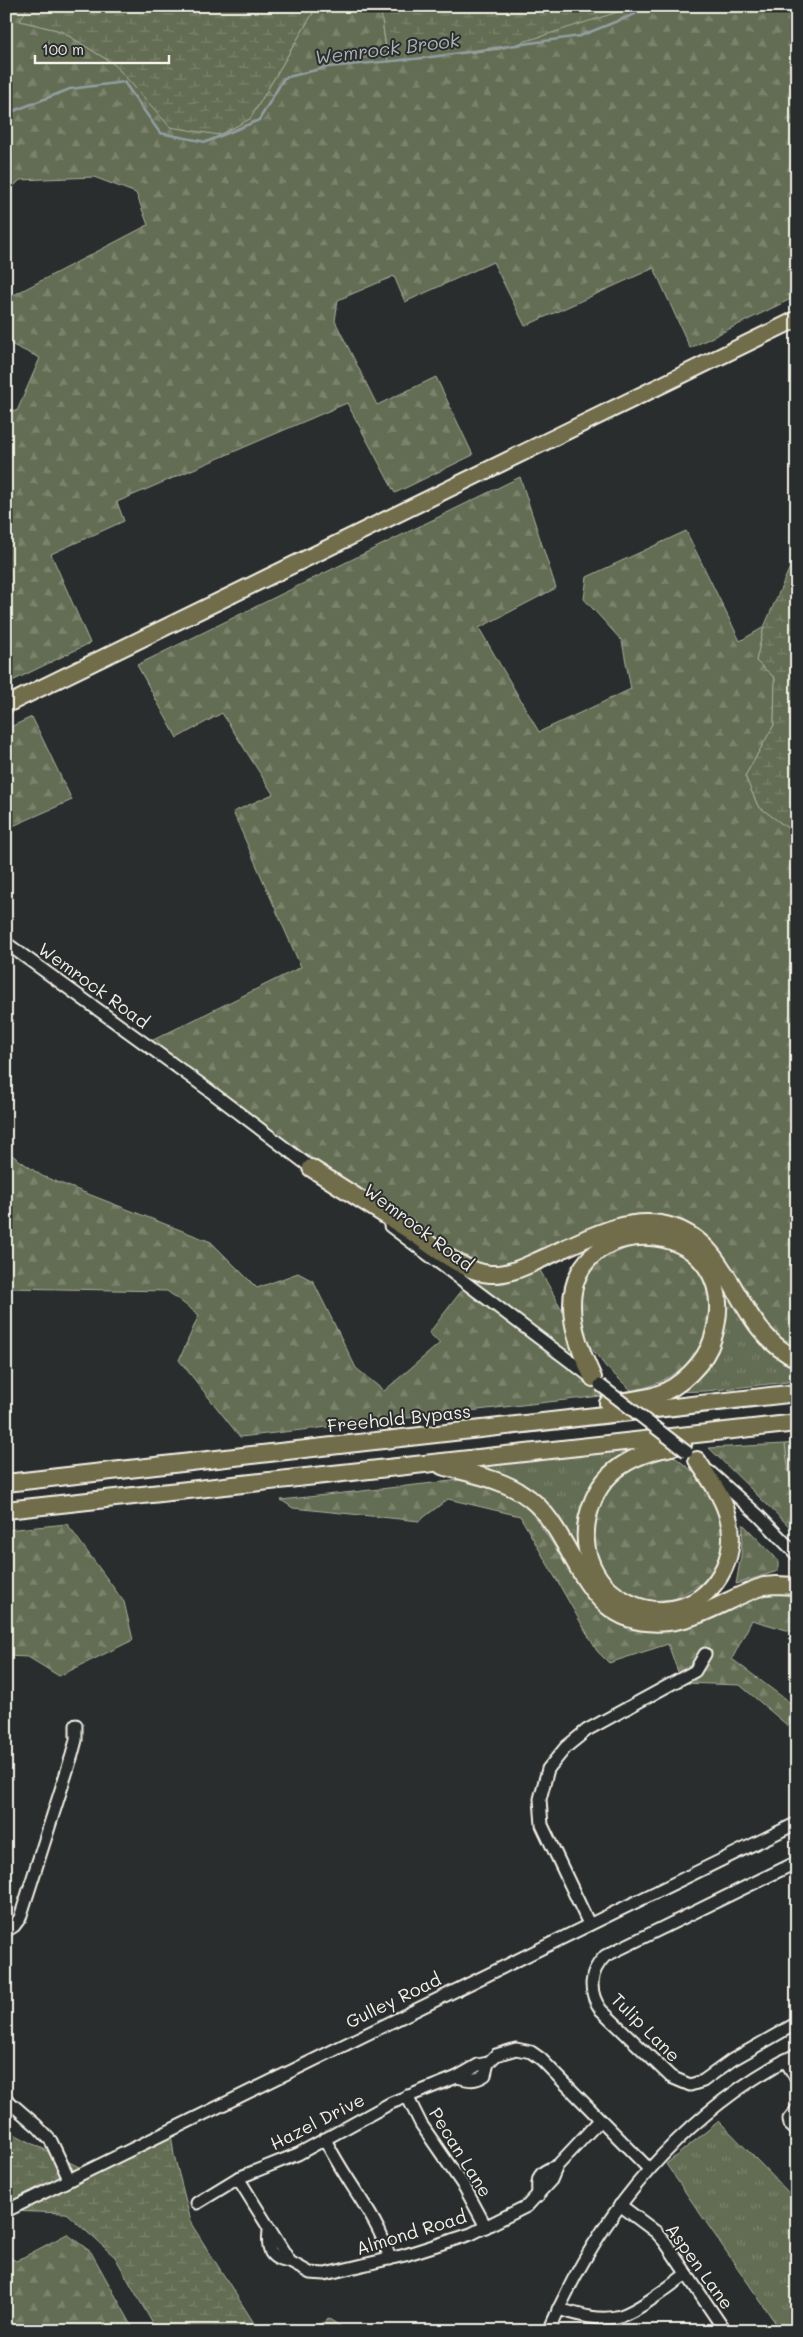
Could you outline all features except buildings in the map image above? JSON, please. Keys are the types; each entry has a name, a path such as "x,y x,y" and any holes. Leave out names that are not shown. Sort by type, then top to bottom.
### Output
{"highway":[{"path":"311,1168 454,1260 483,1273 512,1272 627,1224 655,1223 674,1227 692,1236 708,1250 758,1328 778,1348 797,1359"},
{"path":"455,1432 657,1395 688,1375 707,1352 716,1330 718,1314 717,1297 713,1281 702,1262 692,1253 669,1240 646,1236 632,1237 607,1246 585,1266 574,1290 572,1307 581,1351 596,1382"},
{"name":"Freehold Bypass","path":"6,1483 797,1393"},
{"path":"6,1510 797,1423"},
{"path":"692,1456 722,1500 730,1522 731,1542 727,1562 721,1573 702,1595 678,1607 650,1609 625,1602 599,1580 589,1559 585,1542 587,1521 592,1502 603,1483 614,1470 627,1461 645,1453 797,1427"},
{"path":"435,1464 495,1480 520,1492 534,1503 550,1522 581,1575 597,1597 612,1609 630,1618 655,1623 677,1621 764,1586 776,1584 797,1586"}],"main road":[{"path":"6,705 797,319"}],"street":[{"name":"Wemrock Road","path":"6,943 206,1088 692,1456 759,1516 797,1555"},
{"path":"589,1924 542,1825 540,1799 548,1770 566,1746 587,1730 695,1671 705,1654"},
{"path":"6,1931 14,1926 20,1918 72,1755 76,1740 76,1725"},
{"name":"Gulley Road","path":"6,2211 797,1823"},
{"name":"Tulip Lane","path":"796,1863 605,1956 596,1968 592,1982 595,2001 601,2010 671,2077 684,2084 703,2081 732,2060 797,2023"},
{"name":"Hazel Drive","path":"197,2203 238,2178 298,2154 407,2096 457,2077 478,2065 488,2063 496,2055 516,2049 530,2052 541,2059 649,2169"},
{"path":"549,2331 558,2309 588,2252 620,2205 649,2169 717,2105 797,2054"},
{"path":"785,2060 797,2080"},
{"name":"Pecan Lane","path":"407,2096 422,2124 465,2188 486,2227"},
{"path":"6,2099 51,2141 70,2179"},
{"path":"797,2109 789,2119 790,2125 797,2131"},
{"name":"Almond Road","path":"238,2178 290,2262 310,2273 325,2274 390,2259 471,2234 527,2206 551,2180 557,2166 600,2120"},
{"path":"325,2139 342,2172 376,2220 390,2259"},
{"name":"Aspen Lane","path":"620,2205 656,2232 725,2331"},
{"path":"558,2309 580,2315 617,2317 632,2310 686,2274"}],"green space":[{"path":"6,6 28,6 21,21 61,31 114,64 170,126 250,119 317,6 380,6 388,62 621,11 619,6 746,6 752,12 760,6 797,6 797,296 690,348 654,268 525,326 493,262 405,302 394,276 338,300 335,321 377,405 436,377 473,455 395,493 347,403 117,502 124,521 51,554 90,643 6,684 6,409 17,411 40,358 6,342 6,299 148,225 136,193 94,177 20,180 6,194"},
{"path":"28,6 317,6 250,119 219,135 170,127 114,64 61,31 20,21"},
{"path":"380,6 619,6 621,11 501,49 388,62"},
{"path":"520,477 556,588 479,628 539,732 631,689 622,641 584,599 587,577 686,531 740,641 764,627 756,661 775,678 774,725 745,776 758,806 797,835 797,1345 771,1333 688,1224 629,1215 532,1256 610,1395 240,1437 179,1360 199,1315 167,1291 8,1288 6,1286 6,1151 42,1176 211,1242 257,1288 298,1273 313,1281 356,1368 384,1391 440,1343 429,1333 466,1285 412,1218 396,1230 141,1046 301,967 233,812 273,794 222,713 177,738 137,665"},
{"path":"797,551 797,835 758,806 745,776 774,725 775,678 756,661 764,627"},
{"path":"32,717 72,800 6,829 6,729"},
{"path":"659,1244 679,1253 693,1262 699,1269 705,1279 708,1295 708,1323 704,1338 688,1363 664,1380 632,1391 606,1367 589,1345 579,1316 580,1291 597,1261 634,1245"},
{"path":"720,1278 797,1365 797,1381 706,1391 671,1392 708,1363 725,1322"},
{"path":"797,1442 797,1497 789,1481 785,1444"},
{"path":"785,1444 796,1512 797,1534 709,1448"},
{"path":"637,1446 604,1468 586,1495 578,1516 582,1565 548,1509 473,1467"},
{"path":"671,1454 703,1480 724,1519 720,1561 702,1583 675,1599 647,1601 621,1588 599,1570 591,1539 596,1507 609,1486 636,1466"},
{"path":"496,1476 527,1505 593,1605 629,1630 669,1629 797,1579 797,1633 752,1620 732,1659 797,1708 788,1726 740,1685 682,1683 668,1644 609,1663 597,1651 520,1516 448,1499 419,1521 293,1508 281,1500"},
{"path":"67,1524 124,1602 133,1640 59,1676 28,1657 6,1656 6,1530"},
{"path":"743,1524 778,1560 778,1571 736,1584 741,1556"},
{"path":"719,2121 791,2195 797,2211 797,2331 781,2331 666,2164"},
{"path":"170,2127 174,2155 192,2225 259,2331 157,2331 115,2257 66,2213 6,2211 6,2130 83,2169"},
{"path":"67,2234 91,2252 135,2331 6,2331 6,2255 16,2261"},
{"path":"329,2319 348,2331 307,2331"}],"waterway":[{"name":"Wemrock Brook","path":"6,114 70,89 124,82 160,133 206,142 259,120 284,78 328,67 424,58 580,36 635,14 645,6"},
{"name":"Wemrock Brook","path":"719,6 726,12 767,8 767,6"}]}
